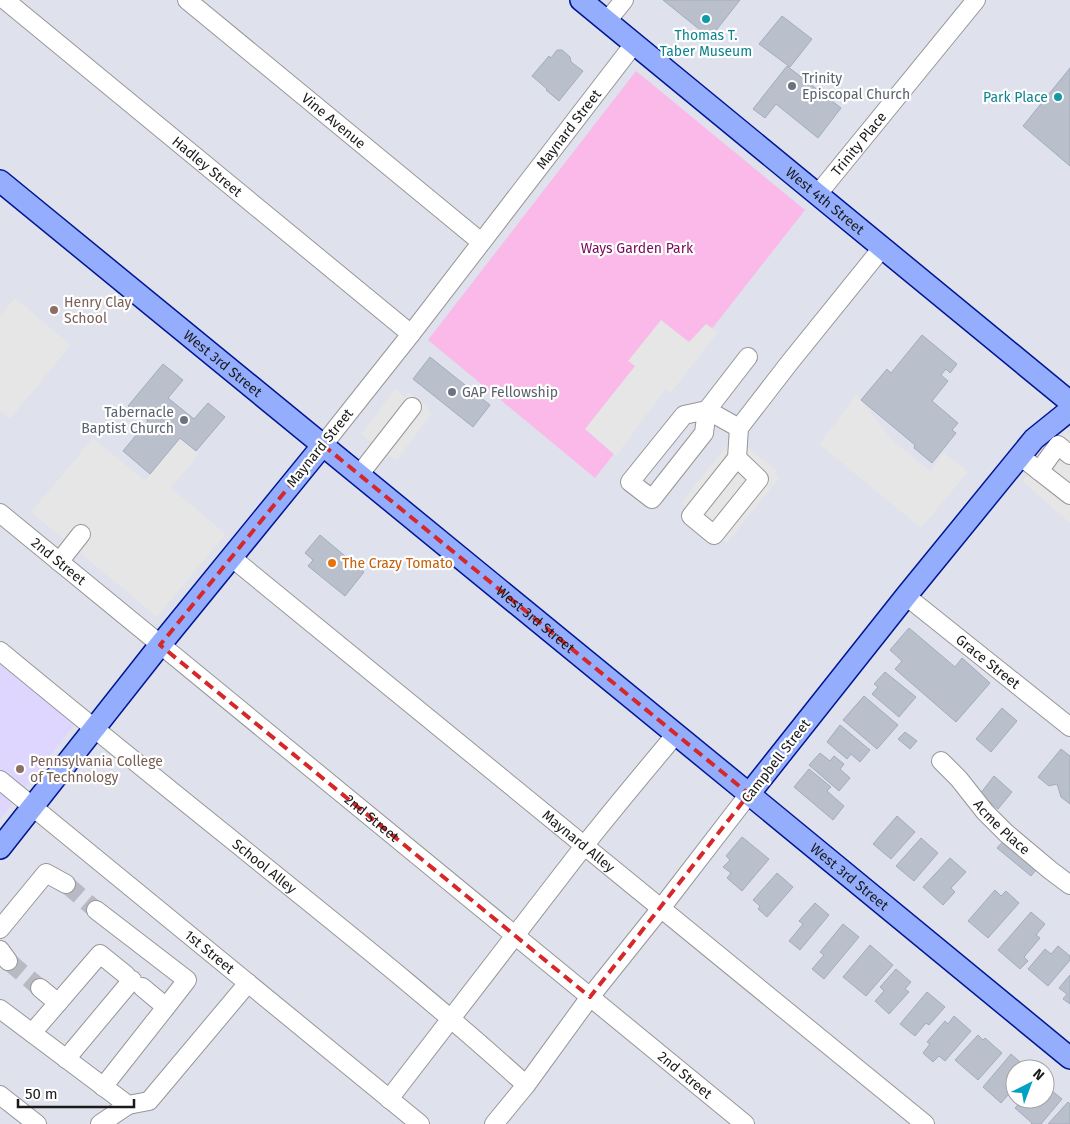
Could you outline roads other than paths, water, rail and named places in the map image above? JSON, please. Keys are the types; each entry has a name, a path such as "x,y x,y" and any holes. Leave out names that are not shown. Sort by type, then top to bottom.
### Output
{"main road":[{"name":"West 4th Street","path":"581,0 1070,402"},
{"name":"West 3rd Street","path":"0,181 1070,1058"},
{"name":"Campbell Street","path":"749,794 1034,438 1070,410"},
{"name":"Maynard Street","path":"0,848 160,644 323,445"}],"street":[{"name":"Hadley Street","path":"6,0 411,334"},
{"name":"Vine Avenue","path":"187,0 481,242"},
{"path":"607,21 624,0"},
{"name":"Trinity Place","path":"817,195 976,0"},
{"name":"Maynard Street","path":"323,445 411,334 634,44"},
{"path":"737,458 739,428 795,355 882,248"},
{"path":"739,428 708,410 684,415 630,482 652,499 704,433 708,410 748,356"},
{"path":"359,475 412,407"},
{"path":"1039,471 1058,445 1070,454"},
{"path":"1020,456 1070,495"},
{"name":"2nd Street","path":"0,513 744,1124"},
{"path":"59,562 82,534"},
{"name":"Maynard Alley","path":"231,557 925,1124"},
{"name":"Grace Street","path":"906,596 1070,726"},
{"name":"School Alley","path":"0,651 451,1018 526,1084"},
{"path":"389,1099 585,845 676,734"},
{"name":"Acme Place","path":"941,761 959,779 985,812 1006,833 1070,885"},
{"name":"1st Street","path":"0,780 420,1124"},
{"name":"Campbell Street","path":"494,1124 590,997 662,908 749,794"},
{"path":"0,929 46,873 66,884"},
{"path":"96,910 187,980 104,1087"},
{"path":"32,1033 100,954 166,1008"},
{"path":"66,1059 133,980"},
{"path":"100,1124 128,1105 149,1101 248,983"},
{"path":"40,988 58,1003"},
{"path":"0,1009 128,1105"},
{"path":"0,1095 37,1124"}],"tunnel":[{"path":"66,884 96,910"},
{"path":"8,961 40,988"}],"place":[{"name":"Thomas T. Taber Museum","path":"706,19"},
{"name":"Trinity Episcopal Church","path":"792,86"},
{"name":"Park Place","path":"1058,97"},
{"name":"Henry Clay School","path":"54,310"},
{"name":"GAP Fellowship","path":"452,392"},
{"name":"Tabernacle Baptist Church","path":"184,420"},
{"name":"The Crazy Tomato","path":"332,563"},
{"name":"Pennsylvania College of Technology","path":"20,769"}],"park label":[{"name":"Ways Garden Park","path":"637,248"}]}
